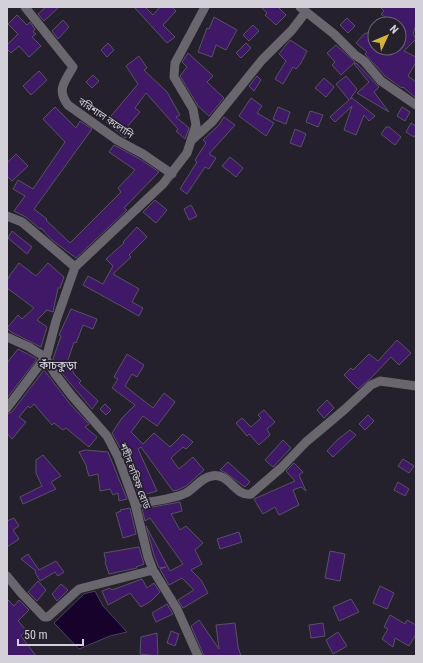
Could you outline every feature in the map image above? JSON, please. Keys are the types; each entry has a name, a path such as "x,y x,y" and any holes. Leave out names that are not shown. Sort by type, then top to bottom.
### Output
{"street":[{"name":"বরিশাল কলোনি","path":"25,7 72,66 61,91 63,98 68,105 117,140 143,154 172,174"},
{"path":"7,408 45,358 75,267 172,174 187,153 196,125 194,109 174,77 175,63 205,7"},
{"path":"192,140 212,122 262,60 292,30 302,10 334,34 355,55 364,61 381,81 416,105"},
{"path":"7,216 22,222 75,267"},
{"name":"শহীদ লতিফ রোড","path":"7,337 29,347 45,358 72,396 107,436 118,457 135,504 148,557 153,570 177,609 198,656"},
{"path":"135,504 164,500 187,493 212,475 221,476 242,494 252,494 282,468 306,442 371,385 380,380 416,386"},
{"path":"7,576 39,612 44,617 48,617 79,589 153,570"}],"shaded area":[{"path":"95,591 103,606 127,632 110,636 79,649 54,623 84,594"}],"building":[{"path":"46,7 59,7 44,21 38,14"},
{"path":"134,7 145,7 153,15 160,7 172,7 176,11 163,25 175,37 167,43"},
{"path":"261,7 278,7 286,15 276,25 265,15 267,13"},
{"path":"380,7 416,7 416,25 413,34 416,39 407,48 407,16 384,16 381,14 384,11"},
{"path":"17,15 27,25 30,22 35,29 33,32 36,34 32,37 41,46 29,57 19,46 11,53 7,49 7,45 18,34 8,24"},
{"path":"214,17 237,30 226,50 216,45 212,57 198,52 207,28 209,29"},
{"path":"347,18 355,26 348,33 340,25"},
{"path":"63,20 69,27 58,39 52,31"},
{"path":"253,25 259,31 249,41 243,35"},
{"path":"367,33 367,52 356,43 364,34"},
{"path":"290,40 307,51 301,63 296,69 293,67 283,84 275,79 286,61 279,54"},
{"path":"108,43 114,50 107,57 101,50"},
{"path":"246,43 251,48 241,58 236,53"},
{"path":"336,45 355,62 341,75 332,65 335,62 327,53"},
{"path":"367,52 367,56 407,56 407,52 416,57 416,62 408,76 416,82 416,98 403,87 402,88 385,76 365,54"},
{"path":"188,53 213,76 207,82 224,98 209,116 198,106 180,76 187,67 182,62"},
{"path":"139,56 147,68 144,70 167,92 180,115 176,117 189,128 185,139 176,131 178,129 146,93 135,108 140,112 126,128 130,132 125,138 106,122 138,84 126,66"},
{"path":"356,63 379,87 374,92 389,112 357,93 369,82 354,64"},
{"path":"39,71 47,80 31,95 23,86"},
{"path":"93,75 99,81 92,88 86,82"},
{"path":"257,76 261,80 254,91 249,86"},
{"path":"346,76 357,89 350,99 352,98 375,116 369,121 364,115 356,135 344,130 352,106 335,122 330,117 349,100 336,84"},
{"path":"324,78 334,87 326,97 315,88"},
{"path":"251,98 262,106 257,113 274,123 266,136 239,116"},
{"path":"55,107 76,128 80,121 92,129 34,209 47,219 46,220 70,243 121,192 118,188 135,170 109,152 114,145 140,159 159,172 124,208 127,210 76,258 52,240 41,228 40,229 26,217 14,211 25,196 13,189 18,180 33,189 65,142 43,119"},
{"path":"278,107 290,112 286,124 273,119"},
{"path":"402,107 410,112 405,121 397,116"},
{"path":"310,111 323,115 318,127 306,122"},
{"path":"224,117 235,125 209,154 216,158 209,169 205,167 187,194 180,189 197,162 195,160 206,143 203,140 219,125"},
{"path":"411,123 416,126 416,133 414,137 406,132"},
{"path":"386,127 389,127 401,137 395,145 381,134"},
{"path":"295,129 306,134 301,147 290,143"},
{"path":"16,154 28,166 12,181 7,176 7,163"},
{"path":"230,157 243,168 236,177 222,166"},
{"path":"155,200 167,210 156,223 143,212"},
{"path":"191,205 197,216 189,220 184,209"},
{"path":"137,227 147,237 129,255 131,257 113,274 139,289 132,302 143,308 139,316 83,285 88,276 103,284 113,266 106,259 124,243 123,242"},
{"path":"12,231 32,247 27,254 8,238"},
{"path":"19,263 36,276 48,263 64,277 60,288 58,288 53,312 47,310 37,320 47,327 41,347 11,332 7,328 18,315 22,319 34,308 7,288 7,281"},
{"path":"71,309 97,319 93,329 83,325 76,343 74,342 68,360 74,374 81,381 79,383 98,401 92,409 60,371 53,359 61,336 59,335"},
{"path":"397,340 411,353 399,365 391,357 358,389 344,375 351,368 353,370 369,354 378,361"},
{"path":"18,349 37,359 7,398 7,363"},
{"path":"127,354 144,365 137,377 132,374 125,386 153,408 164,393 175,402 157,426 143,416 131,432 143,444 154,433 170,447 183,434 193,442 186,449 183,447 171,458 179,469 193,457 204,470 186,486 178,490 173,491 141,447 138,449 157,491 139,496 124,455 112,433 122,418 135,405 112,388 118,379 114,377"},
{"path":"44,370 70,404 89,424 85,427 97,437 89,447 66,428 63,430 54,423 52,425 34,404 30,408 28,406 19,417 26,422 12,439 7,433 7,414 12,412"},
{"path":"327,400 334,408 324,418 317,410"},
{"path":"105,404 111,410 106,415 100,409"},
{"path":"264,410 275,422 267,429 270,435 259,445 249,434 247,436 236,423 242,418 251,427 261,418 258,415"},
{"path":"368,415 374,421 365,430 359,424"},
{"path":"350,430 356,435 333,457 327,451 337,440"},
{"path":"283,440 291,448 273,467 265,460"},
{"path":"85,450 108,452 127,499 119,501 118,493 113,495 110,489 100,491 98,474 89,476 87,467 79,452"},
{"path":"43,455 61,476 51,482 56,489 23,504 20,497 42,486 36,473 36,460"},
{"path":"403,459 414,466 409,473 398,466"},
{"path":"228,462 250,482 245,487 220,470"},
{"path":"294,463 303,472 299,475 306,491 301,487 293,490 299,505 279,515 275,507 263,514 254,499 295,481 286,471"},
{"path":"398,482 409,489 405,496 394,490"},
{"path":"180,502 182,511 171,514 180,530 186,526 203,543 195,550 202,564 191,570 201,580 208,593 183,608 178,600 194,590 182,578 169,585 160,569 166,567 159,568 146,526 170,571 183,564 150,518 145,521 142,509"},
{"path":"130,508 136,534 123,538 116,513 121,511 120,510"},
{"path":"14,518 19,526 13,530 19,539 7,547 7,521"},
{"path":"239,532 242,542 220,549 217,539"},
{"path":"139,547 144,564 136,567 137,568 109,574 104,553"},
{"path":"330,551 345,554 340,581 325,578"},
{"path":"28,554 39,570 56,561 64,572 58,576 55,572 40,581 35,572 36,571 21,559"},
{"path":"142,579 147,588 154,583 160,592 151,601 141,607 130,593 108,605 102,591 110,588 112,590"},
{"path":"38,581 46,590 37,601 28,592"},
{"path":"61,584 68,590 57,601 52,594"},
{"path":"380,586 394,593 387,609 373,603"},
{"path":"7,599 14,606 19,600 29,610 18,621 26,630 21,636 36,656 7,656"},
{"path":"351,599 359,612 339,621 333,607"},
{"path":"167,604 173,614 156,622 152,613"},
{"path":"390,615 405,624 407,620 416,625 416,634 409,646 395,638 393,647 382,639 388,629 384,627"},
{"path":"199,620 219,649 216,625 235,623 238,647 241,656 204,656 191,626"},
{"path":"323,623 325,636 311,638 309,625"},
{"path":"171,631 179,634 175,646 167,643"},
{"path":"338,632 347,646 333,654 326,640"},
{"path":"157,633 158,656 140,654 141,637"}],"district":[{"name":"কাঁচকুড়া","path":"58,365"}]}
